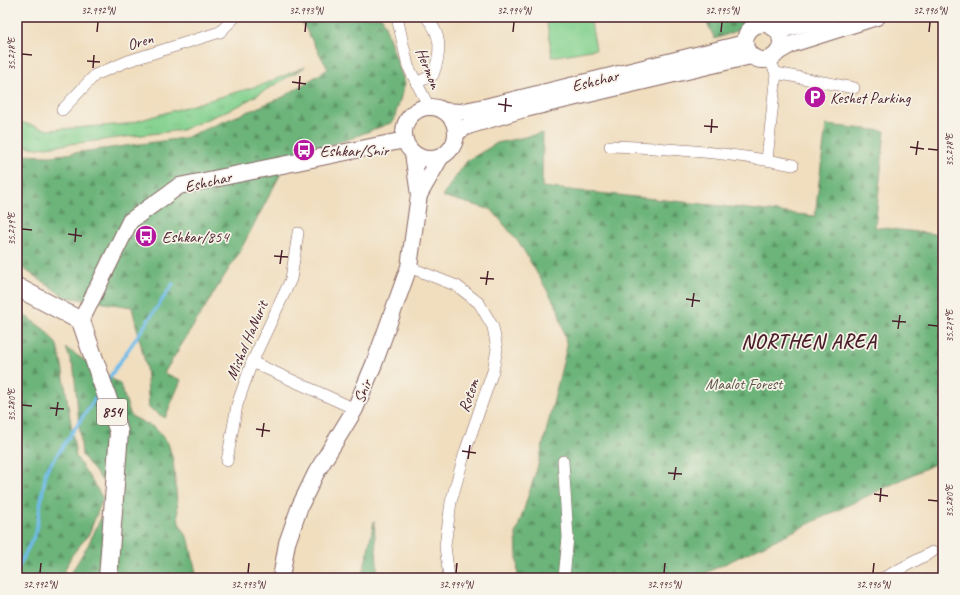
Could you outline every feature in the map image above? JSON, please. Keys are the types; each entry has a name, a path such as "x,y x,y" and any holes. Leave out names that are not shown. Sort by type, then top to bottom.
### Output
{"main road":[{"path":"831,17 788,28 772,27 762,24 751,28 747,32 748,50 760,60 774,61 792,44 877,17"},
{"path":"772,27 779,36 780,41 774,61"},
{"name":"Eshchar","path":"444,111 460,112 748,50"},
{"name":"Eshchar","path":"456,132 468,126 521,110 748,50"},
{"path":"428,107 437,107 444,111 455,124 456,132 453,147 440,158 432,160 422,158 413,153 405,140 404,132 409,118 414,112 428,107"},
{"name":"Eshchar","path":"81,321 130,221 179,186 405,140"},
{"name":"Snir","path":"281,578 287,543 300,506 316,473 355,409 374,364 409,267 419,195 413,153"},
{"name":"Snir","path":"419,195 440,158"},
{"path":"17,287 81,321"},
{"name":"854","path":"81,321 120,432 108,578"}],"street":[{"name":"Oren","path":"62,110 95,75 128,61 220,32 235,17"},
{"name":"Hermon","path":"397,17 408,66 428,107"},
{"path":"416,83 433,75 438,61 440,44 435,27 426,17"},
{"path":"768,160 774,61 854,88"},
{"path":"610,146 667,148 768,160 793,165"},
{"name":"Mishol HaNurit","path":"227,461 237,405 252,362 291,279 298,233"},
{"name":"Rotem","path":"409,267 457,286 479,303 493,327 496,349 493,371 451,502 445,546 449,578"},
{"path":"252,362 355,409"},
{"path":"563,461 568,537 564,578"},
{"path":"882,578 932,552"}],"green space":[{"path":"299,17 382,17 405,84 393,122 349,139 289,158 240,251 164,373 181,380 165,418 149,408 146,367 132,307 65,297 17,264 17,155 51,156 184,138 283,97 328,69"},
{"path":"546,17 590,17 596,49 552,57"},
{"path":"704,17 774,17 715,39"},
{"path":"305,67 240,105 182,130 38,148 17,146 17,121 48,130 127,124 261,85"},
{"name":"Maalot Forest","path":"826,125 885,131 875,227 943,235 943,460 695,578 518,578 516,534 538,465 567,346 558,309 520,244 492,210 442,196 467,161 497,143 543,133 542,187 815,216"},
{"path":"17,310 45,330 57,345 62,365 76,457 103,498 89,534 72,555 61,578 17,578"},
{"path":"66,348 120,384 131,416 155,428 168,443 173,460 179,523 189,540 197,578 68,578 88,545 114,491 108,488 82,455 74,370"},
{"path":"374,521 378,578 362,578"}],"waterway":[{"path":"107,381 173,284"},
{"path":"17,570 36,532 46,471 99,393"}],"place":[{"name":"Keshet Parking","path":"815,97"},
{"name":"Eshkar/Snir","path":"304,150"},
{"name":"Eshkar/854","path":"146,236"}],"district":[{"name":"NORTHEN AREA","path":"809,341"}]}
